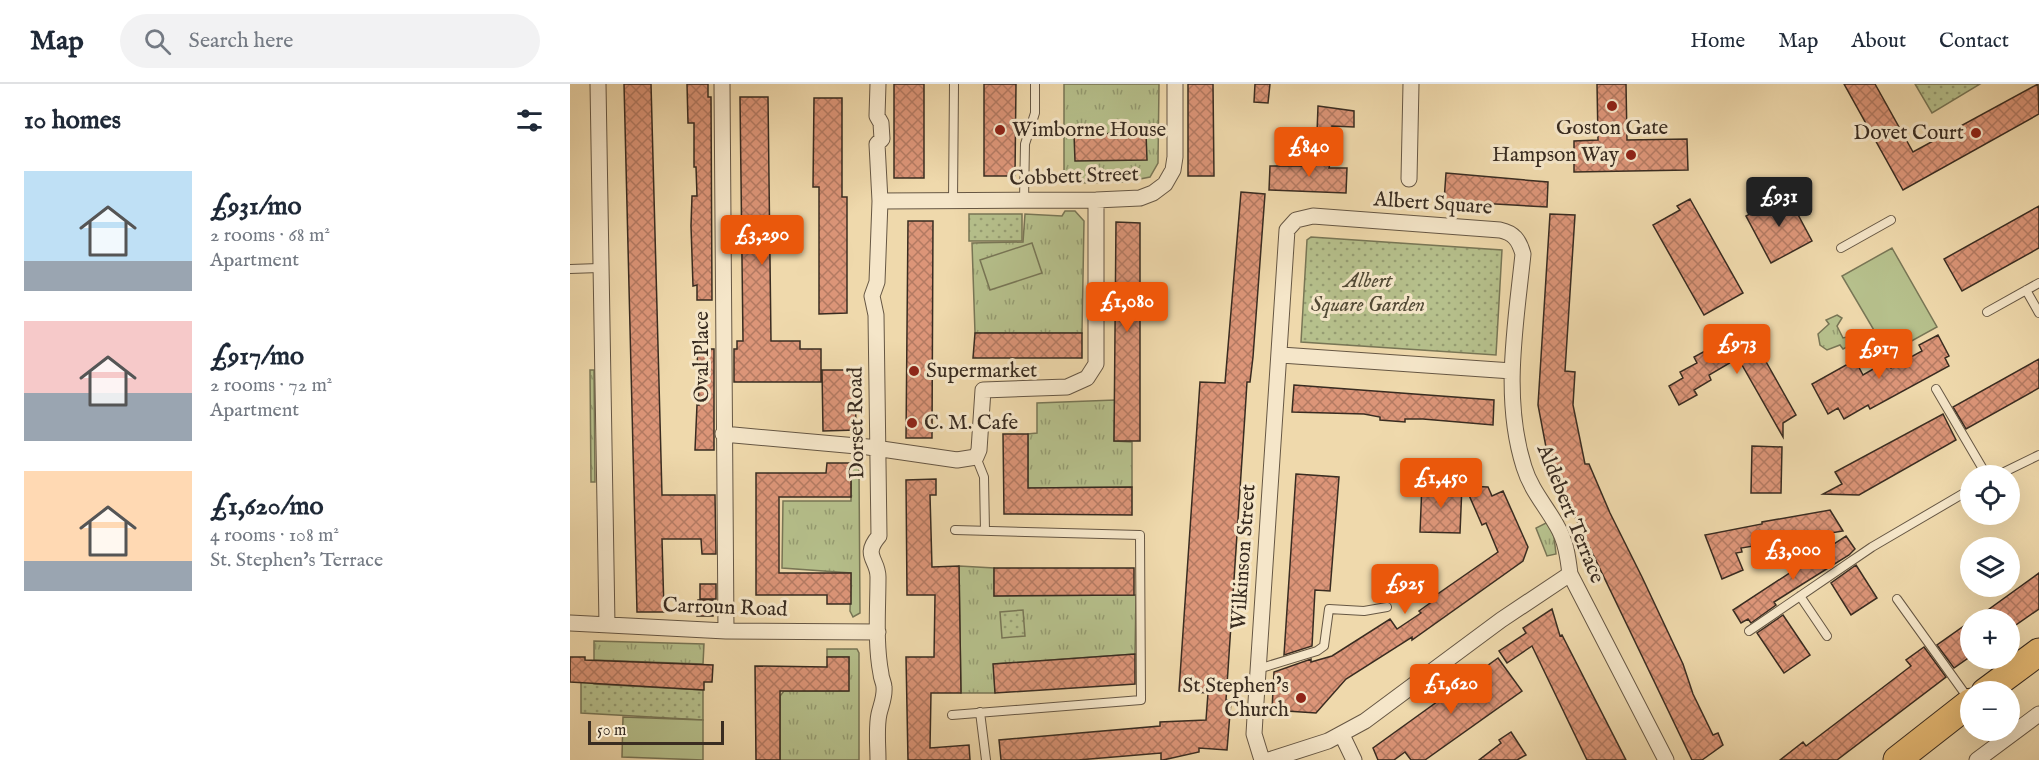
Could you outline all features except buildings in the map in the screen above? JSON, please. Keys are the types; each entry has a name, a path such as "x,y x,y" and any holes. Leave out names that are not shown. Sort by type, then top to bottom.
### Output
{"highway":[{"path":"2000,681 2039,652"},
{"path":"1897,760 1960,711"}],"street":[{"path":"598,84 599,268 607,625"},
{"name":"Oval Place","path":"722,84 726,631"},
{"name":"Dorset Road","path":"878,84 877,116 882,139 877,144 880,201 877,282 872,296 876,315 879,536 872,545 871,552 871,560 878,571 878,632 884,686 883,704 879,713 878,760"},
{"name":"Cobbett Street","path":"880,201 1096,200 1140,198 1154,194 1165,184 1173,170 1175,84"},
{"name":"Albert Square","path":"1409,179 1411,84"},
{"path":"723,434 878,449 957,460 976,457 979,450 983,390 1067,387 1087,378 1096,364 1096,200"},
{"name":"Albert Square","path":"1281,355 1287,230 1291,224 1296,220 1313,216 1408,222 1500,230 1514,236 1520,244 1523,254 1512,371"},
{"path":"1281,355 1512,371"},
{"name":"Wilkinson Street","path":"1262,760 1254,734 1281,355"},
{"name":"Aldebert Terrace","path":"1512,371 1515,419 1524,467 1540,503 1558,527 1567,551 1570,574 1666,760"},
{"path":"1269,760 1342,735 1365,722 1501,620 1570,574"},
{"name":"Carroun Road","path":"570,623 726,631 878,632"},
{"path":"1977,760 2039,714"},
{"path":"1342,735 1354,760"}],"lane":[{"path":"953,200 954,84"},
{"path":"1024,200 1024,144 1035,113 1035,84"},
{"path":"1841,248 1891,220"},
{"path":"570,269 599,268"},
{"path":"1987,312 2039,283"},
{"path":"2026,290 2039,313"},
{"path":"1936,389 1981,465"},
{"path":"2019,465 2039,455"},
{"path":"976,457 984,477 985,531"},
{"path":"1749,631 1872,547 1960,495"},
{"path":"952,715 1141,700 1140,535 955,530"},
{"path":"1800,596 1827,636"},
{"path":"1897,599 1960,687"},
{"path":"1258,669 1317,651 1324,646 1329,609 1364,611 1387,607"},
{"path":"980,712 986,760"}],"green space":[{"path":"1064,84 1159,84 1158,163 1150,177 1125,182 1077,183 1064,172"},
{"path":"1915,84 1980,84 1932,113"},
{"path":"1065,211 1075,211 1084,221 1082,333 975,333 972,243 1023,242 1025,214 1062,216"},
{"path":"969,214 1022,214 1022,241 969,241"},
{"name":"Albert Square Garden","path":"1311,237 1502,250 1496,355 1301,342 1307,240"},
{"path":"1032,243 1042,273 990,290 980,260"},
{"path":"1892,248 1937,327 1888,354 1842,276"},
{"path":"1837,315 1842,318 1837,326 1843,338 1851,336 1853,344 1843,349 1840,345 1827,350 1820,345 1818,334 1829,324 1826,320"},
{"path":"590,370 594,370 595,482 591,482"},
{"path":"1115,400 1114,441 1132,442 1132,487 1028,488 1028,434 1037,433 1037,403"},
{"path":"851,463 859,468 860,613 853,617 850,611 851,573 782,568 783,501 851,501"},
{"path":"1548,522 1554,537 1556,554 1547,556 1536,528"},
{"path":"959,566 994,568 994,596 1136,595 1135,654 994,664 995,693 961,693"},
{"path":"1023,610 1025,636 1002,638 1000,612"},
{"path":"594,641 704,644 703,664 594,660"},
{"path":"827,649 857,649 859,653 859,760 780,760 780,696 784,691 848,691 849,657 827,657"},
{"path":"593,679 594,684 703,690 703,720 581,713 581,682"},
{"path":"623,717 703,720 703,760 622,757"}],"place":[{"name":"Goston Gate","path":"1612,106"},
{"name":"Wimborne House","path":"1000,130"},
{"name":"Dovet Court","path":"1976,133"},
{"name":"Hampson Way","path":"1631,155"},
{"name":"Supermarket","path":"914,371"},
{"name":"C. M. Cafe","path":"912,423"},
{"name":"St Stephen's Church","path":"1301,698"}]}
